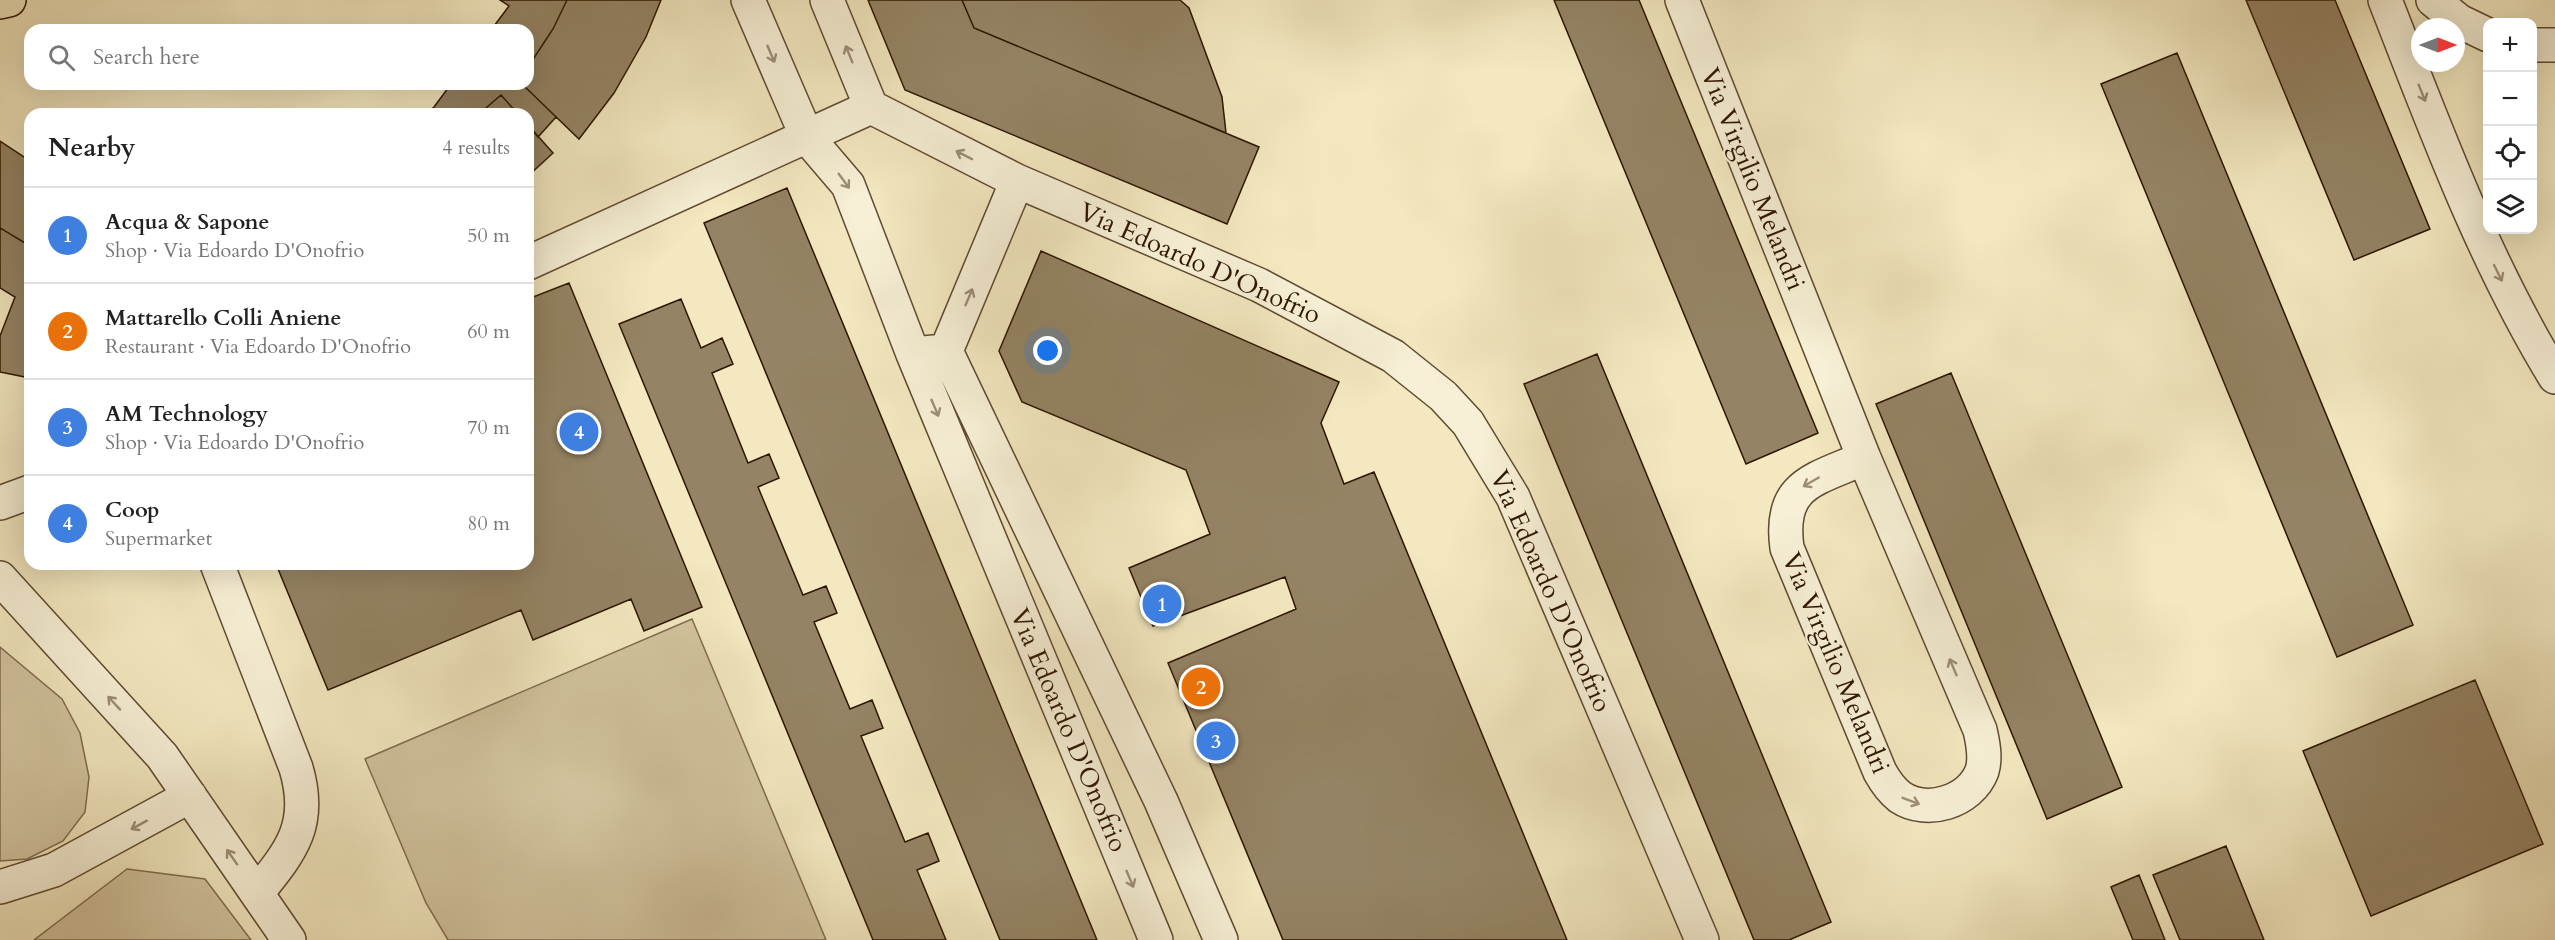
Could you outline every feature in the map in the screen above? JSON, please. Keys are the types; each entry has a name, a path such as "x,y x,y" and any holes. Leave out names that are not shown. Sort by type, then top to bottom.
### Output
{"main road":[{"path":"0,2 9,0"}],"street":[{"name":"Via Edoardo D'Onofrio","path":"748,0 807,137 848,185 913,354 1156,940"},
{"path":"534,260 871,107 827,0"},
{"name":"Via Virgilio Melandri","path":"1682,0 1864,458 1982,739 1984,756 1982,771 1974,784 1951,801 1924,805 1909,802 1898,796 1888,785 1880,772 1787,548 1784,528 1787,510 1793,497 1815,479 1864,458"},
{"path":"2385,0 2482,237 2520,315 2555,377"},
{"path":"2433,0 2459,21 2483,33"},
{"path":"2537,45 2555,45"},
{"name":"Via Edoardo D'Onofrio","path":"871,107 1017,181 1259,285 1324,318 1393,356 1427,381 1457,410 1491,458 1528,529 1702,940"},
{"path":"913,354 946,351 1017,181"},
{"name":"Via Edoardo D'Onofrio","path":"946,351 1161,801 1221,940"},
{"path":"0,503 24,494"},
{"path":"219,570 296,768 302,792 298,828 289,853 257,893"},
{"path":"0,578 162,756 289,940"},
{"path":"0,887 54,870 190,796"}],"shaded area":[{"path":"692,619 826,940 448,940 426,903 365,759"},
{"path":"0,647 62,699 80,733 89,777 85,812 63,841 27,859 0,861"},
{"path":"127,869 205,879 251,940 34,940"}],"building":[{"path":"500,0 567,0 553,29 534,58 534,24 496,24 509,6"},
{"path":"567,0 661,0 646,37 614,93 579,139 528,90 534,90 534,58 553,29"},
{"path":"868,0 962,0 974,28 1259,147 1227,224 905,90"},
{"path":"962,0 1180,0 1189,8 1222,97 1226,133 974,28"},
{"path":"1554,0 1639,0 1818,433 1746,464"},
{"path":"2246,0 2335,0 2430,229 2354,260"},
{"path":"2177,53 2413,625 2337,657 2101,84"},
{"path":"447,90 528,90 556,117 538,137 534,132 534,108 513,108 501,95 486,108 434,107"},
{"path":"501,95 513,108 486,108"},
{"path":"534,132 553,153 534,170"},
{"path":"0,141 24,157 24,242 0,228"},
{"path":"787,188 1097,940 1000,940 704,223"},
{"path":"0,228 24,242 24,377 0,372 0,336 15,297 0,288"},
{"path":"1041,251 1339,382 1321,423 1344,484 1374,472 1567,940 1283,940 1168,663 1296,609 1285,577 1153,626 1129,568 1210,534 1186,470 1022,402 999,351"},
{"path":"569,283 702,607 644,631 631,599 533,640 521,610 328,690 278,570 534,570 534,297"},
{"path":"681,299 701,348 722,338 733,364 712,373 748,463 769,454 779,478 758,487 803,595 826,586 837,613 814,622 850,709 872,700 883,728 861,736 905,842 928,833 939,861 917,870 946,940 873,940 619,324"},
{"path":"1597,354 1831,922 1789,940 1754,940 1524,384"},
{"path":"1951,373 2122,787 2047,819 1876,404"},
{"path":"2475,680 2543,844 2371,916 2303,751"},
{"path":"2226,846 2264,940 2180,940 2153,875"},
{"path":"2139,875 2165,940 2133,940 2111,887"}],"place":[{"name":"Coop","path":"579,432"},
{"name":"Acqua & Sapone","path":"1162,604"},
{"name":"Mattarello Colli Aniene","path":"1201,687"},
{"name":"AM Technology","path":"1216,741"}]}
